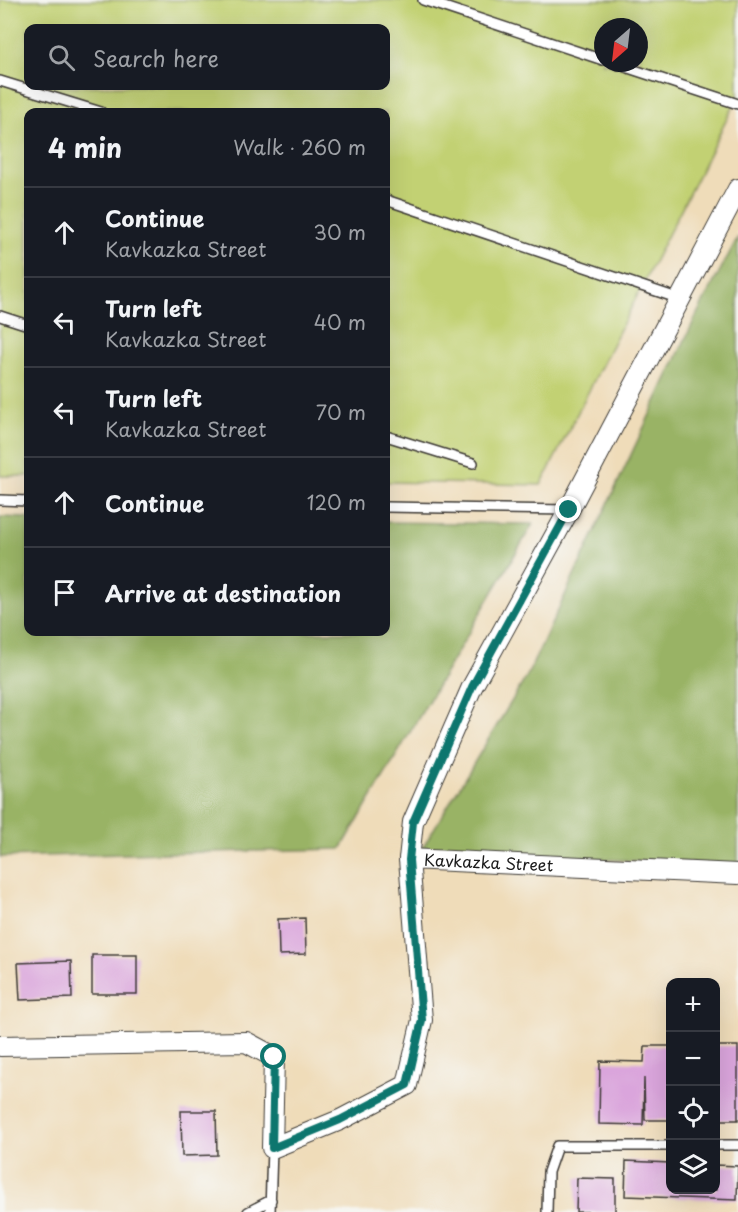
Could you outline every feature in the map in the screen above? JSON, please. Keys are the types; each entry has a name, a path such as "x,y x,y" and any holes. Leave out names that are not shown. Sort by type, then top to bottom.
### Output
{"street":[{"path":"409,860 413,822 472,687 569,510 738,189"},
{"name":"Kavkazka Street","path":"272,1148 340,1120 407,1085 422,1020 409,860 738,874"},
{"path":"0,1046 246,1042 274,1057 272,1148"}],"lane":[{"path":"423,0 594,57"},
{"path":"640,72 738,104"},
{"path":"0,81 24,88"},
{"path":"29,90 88,108"},
{"path":"390,201 680,299"},
{"path":"0,316 24,324"},
{"path":"390,437 473,463"},
{"path":"0,500 24,501"},
{"path":"390,507 569,510"},
{"path":"720,1145 738,1145"},
{"path":"548,1212 548,1172 557,1146 666,1146"},
{"path":"270,1212 272,1148"},
{"path":"248,1212 271,1200"}],"green space":[{"path":"0,0 738,0 738,97 541,485 390,482 390,108 24,108 24,476 0,476"},
{"path":"738,237 738,866 421,850 527,676 698,312"},
{"path":"0,517 24,518 24,636 390,636 390,522 533,524 341,849 0,857"}],"building":[{"path":"305,918 306,954 279,955 278,919"},
{"path":"92,955 137,955 137,994 92,994"},
{"path":"71,961 72,998 20,1000 18,963"},
{"path":"645,1046 666,1046 666,1120 645,1120 644,1078 643,1125 599,1124 600,1061 644,1062"},
{"path":"720,1046 738,1046 738,1120 720,1120"},
{"path":"181,1111 216,1111 217,1155 182,1156"},
{"path":"626,1161 666,1163 666,1194 720,1194 720,1165 738,1166 737,1200 625,1196"},
{"path":"577,1178 615,1179 615,1212 576,1212"}],"route":[{"path":"274,1057 272,1148 340,1120 407,1085 422,1020 409,860 413,822 472,687 569,510"}]}
